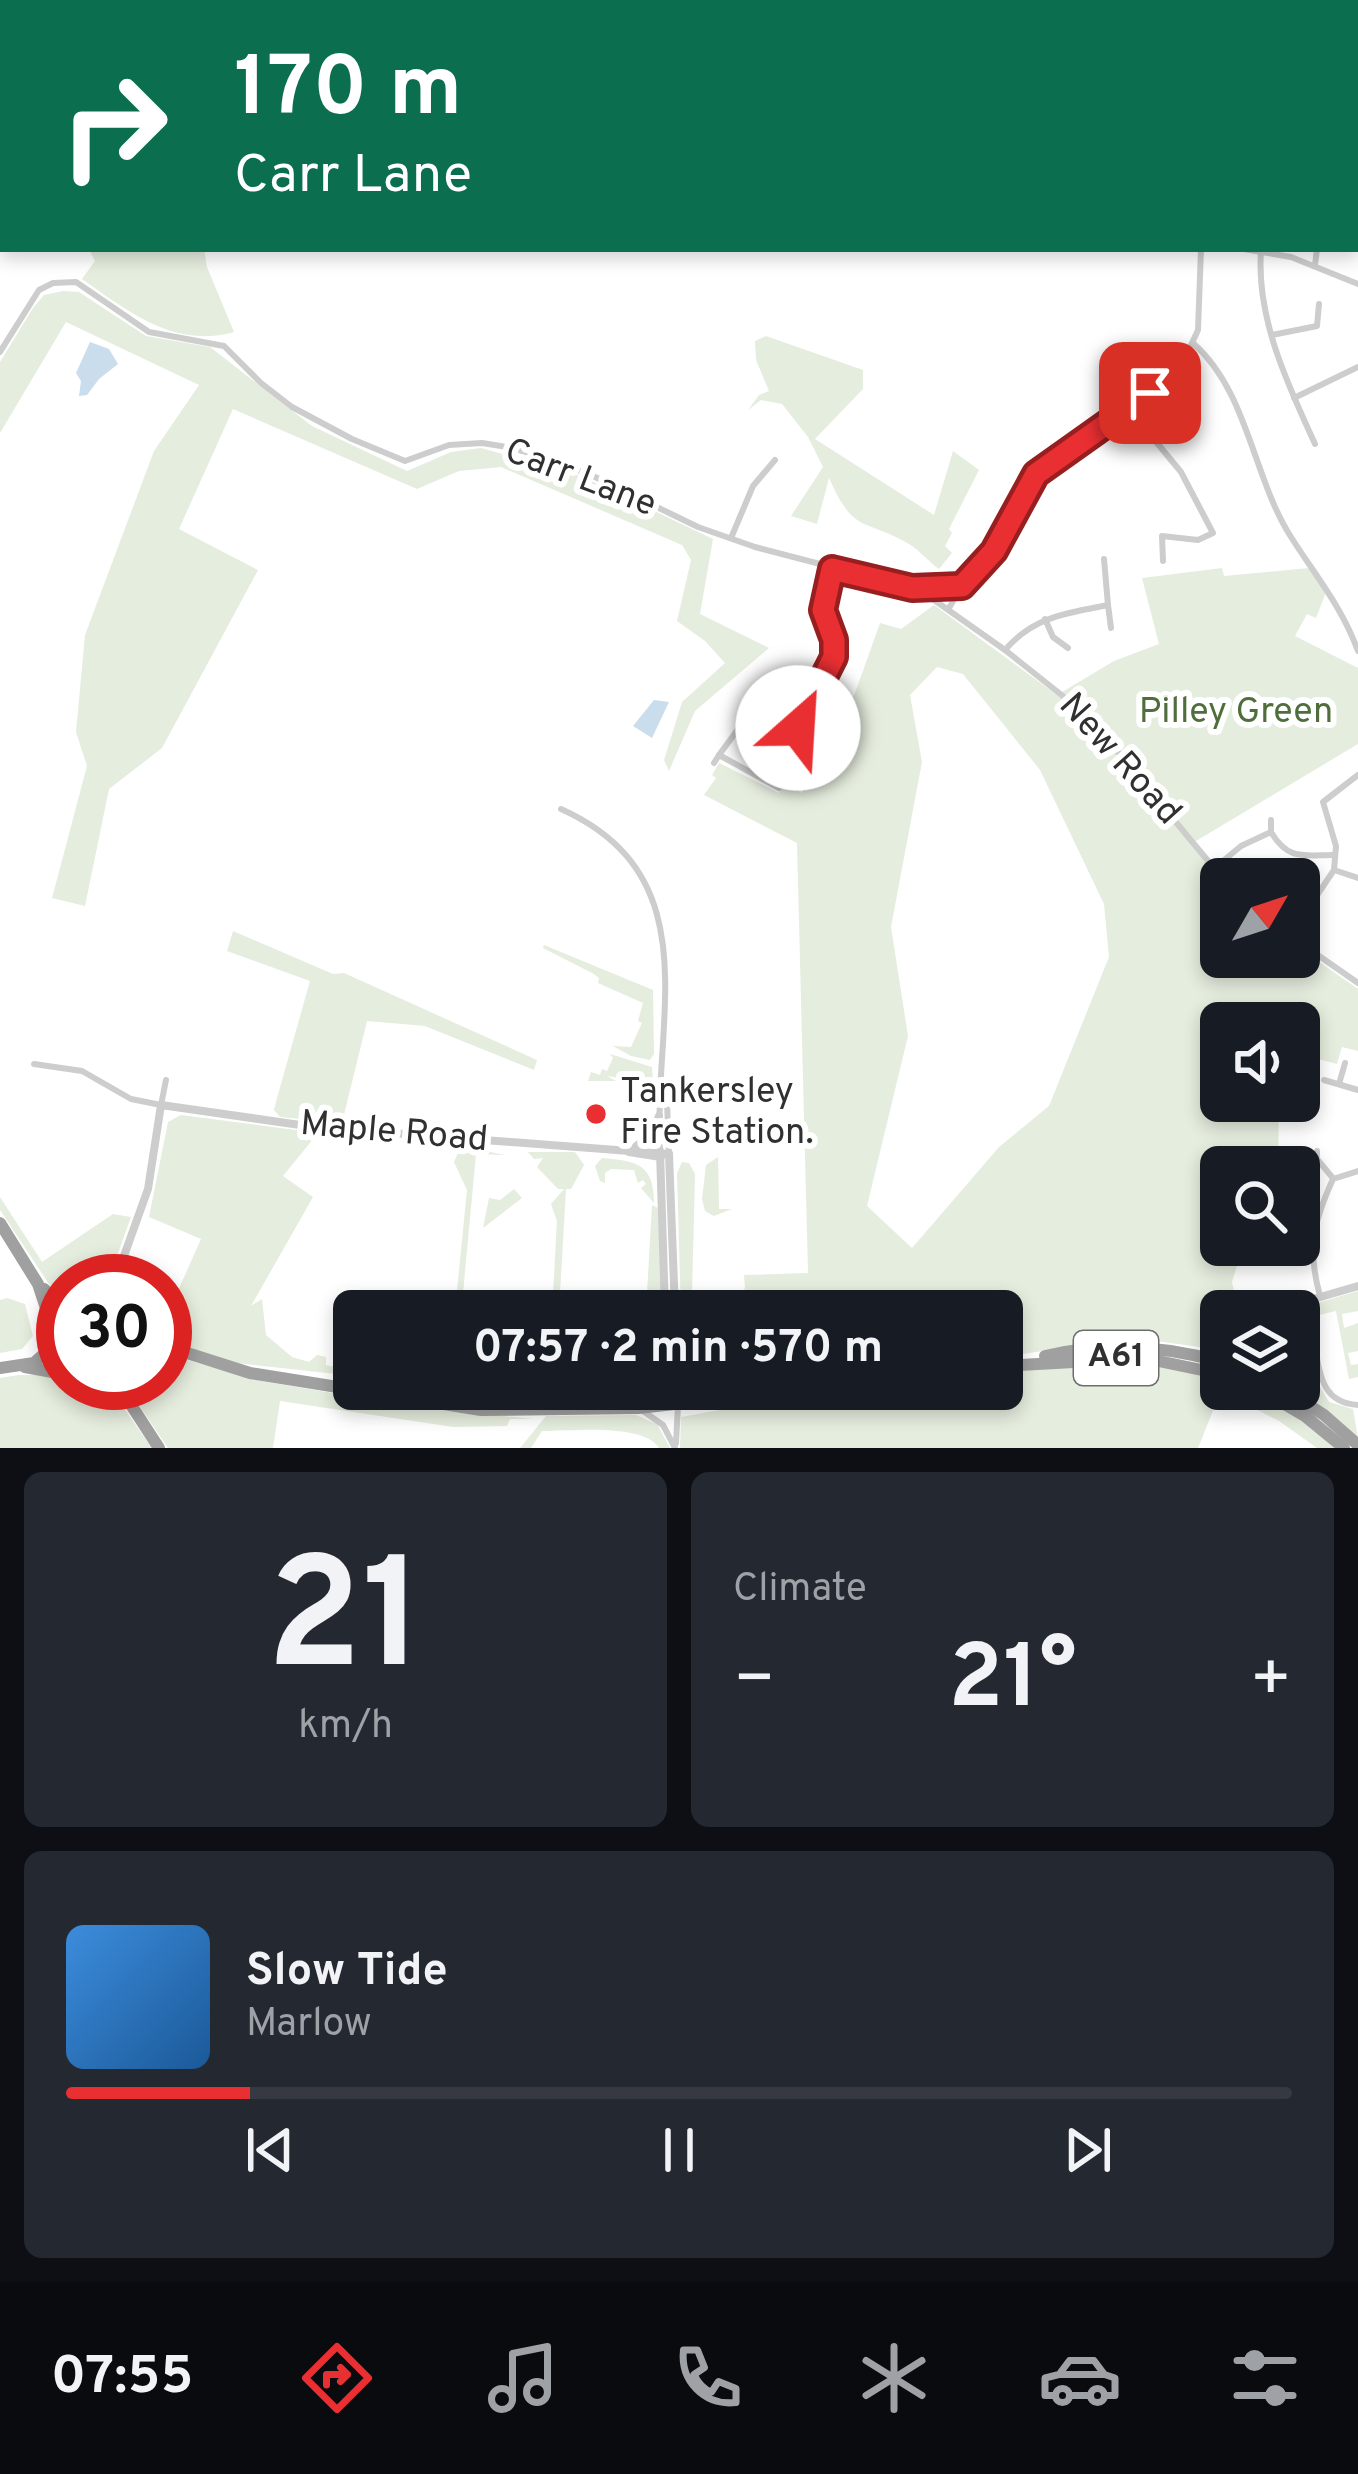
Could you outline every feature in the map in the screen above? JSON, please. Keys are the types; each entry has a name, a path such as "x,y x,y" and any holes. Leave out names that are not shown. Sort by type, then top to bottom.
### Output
{"highway":[{"path":"0,1223 36,1281"},
{"name":"A61","path":"1023,1362 1100,1347 1150,1346 1200,1356"},
{"path":"192,1355 250,1373 333,1387"},
{"name":"A61","path":"1023,1364 1144,1358 1200,1370"},
{"path":"23,1366 36,1362"},
{"path":"0,1368 36,1367"},
{"path":"135,1410 159,1448"},
{"path":"1305,1410 1344,1448"},
{"path":"1311,1410 1358,1444"}],"street":[{"path":"949,608 994,551 1036,474 1129,410 1194,344 1201,252"},
{"path":"1261,252 1272,335 1315,444"},
{"path":"1265,252 1315,265 1358,284"},
{"path":"1315,265 1317,252"},
{"name":"Carr Lane","path":"0,352 39,290 52,283 76,282 148,332 224,346 292,407 405,461 449,445 482,442 513,448 591,475 730,538 912,588 949,608"},
{"path":"1272,335 1313,329 1323,315 1318,304"},
{"path":"1194,344 1223,380 1284,525 1329,590 1358,651"},
{"path":"1294,398 1358,367"},
{"path":"1129,410 1181,472 1214,536 1198,540 1162,536"},
{"path":"730,538 759,476 775,460"},
{"path":"1159,525 1163,561"},
{"path":"1104,559 1111,628"},
{"path":"766,781 834,657 834,640 823,610 832,569"},
{"name":"Carr Lane","path":"912,588 962,586"},
{"path":"1005,650 1021,631 1044,618 1108,605"},
{"name":"New Road","path":"949,608 1088,716 1206,858"},
{"path":"1044,618 1053,637 1068,648"},
{"path":"783,684 795,674 817,688"},
{"path":"744,721 716,759 779,788"},
{"path":"1320,891 1334,870 1336,846 1323,802 1358,775"},
{"path":"561,809 622,849 650,886 658,907 663,1096 648,1138 628,1151"},
{"path":"1271,820 1271,832 1296,858 1334,855"},
{"path":"1226,858 1240,845 1271,832"},
{"path":"1334,870 1358,878"},
{"path":"1320,957 1358,983"},
{"path":"1339,1084 1345,1063"},
{"path":"34,1064 82,1071 131,1099 161,1106"},
{"path":"125,1254 148,1190 166,1080"},
{"path":"1324,1080 1358,1090"},
{"path":"663,1096 667,1102 662,1184 669,1290"},
{"name":"Maple Road","path":"161,1106 314,1127 663,1154"},
{"path":"659,1116 669,1290"},
{"name":"Maple Road","path":"628,1151 639,1156 663,1154"},
{"path":"639,1156 662,1184"},
{"path":"1320,1163 1334,1179"},
{"path":"1334,1179 1358,1171"},
{"path":"1319,1290 1311,1251 1334,1179"},
{"path":"1320,1296 1358,1286"},
{"path":"1320,1355 1328,1393 1358,1406"},
{"path":"638,1410 663,1425 675,1448 673,1410"}],"green space":[{"path":"90,252 204,252 234,332 191,335 153,324 82,279 95,261"},
{"path":"79,292 146,336 210,347 312,426 407,471 451,452 481,448 581,476 713,539 700,614 769,648 695,711 669,771 664,760 682,702 725,663 677,621 691,560 682,545 501,467 459,471 417,489 233,409 179,529 258,570 162,748 109,789 85,906 52,898 87,766 76,732 85,635 154,451 199,385 66,322 0,433 0,362 44,295"},
{"path":"766,336 863,370 863,389 815,439 934,515 953,451 979,470 949,529 952,533 945,546 952,553 939,569 909,544 854,517 829,478 817,524 791,516 823,467 808,437 782,404 761,400 748,410 759,395 769,391 756,360 755,341"},
{"path":"1163,388 1178,405 1186,400 1193,412 1179,418 1155,406 1144,421 1139,410"},
{"name":"Pilley Green","path":"1222,568 1224,576 1309,568 1326,592 1316,618 1307,614 1295,636 1358,668 1358,744 1191,844 1202,858 1200,978 1320,978 1320,963 1358,989 1358,1051 1342,1047 1337,1064 1320,1060 1320,1002 1200,1002 1200,1122 1279,1122 1278,1146 1200,1146 1200,1266 1237,1266 1234,1290 1200,1290 1200,1347 1156,1341 1023,1354 1023,1290 743,1290 744,1275 808,1273 797,843 704,795 716,778 712,775 719,763 779,793 785,784 802,793 855,693 880,623 901,629 934,605 1057,695 1114,661 1159,644 1142,578","holes":["937,667 963,674 1040,770 1104,904 1109,957 1049,1106 999,1147 912,1248 867,1206 908,1036 891,927 922,762 910,695"]},
{"path":"233,931 333,974 344,973 537,1060 534,1070 425,1026 367,1021 342,1123 280,1117 274,1110 310,981 227,951"},
{"path":"544,945 653,990 654,1054 650,1060 613,1046 631,1047 642,1023 638,1021 643,1003 598,983 594,974"},
{"path":"610,1054 652,1067 653,1084 607,1076 616,1081 588,1081 591,1072 607,1071 613,1058"},
{"path":"181,1115 318,1133 283,1176 313,1197 251,1306 262,1299 266,1335 292,1357 309,1362 317,1355 326,1357 333,1374 227,1362 192,1348 192,1259 201,1239 149,1217 168,1122"},
{"path":"461,1146 505,1155 476,1154 463,1290 457,1290 467,1190 454,1162"},
{"path":"528,1152 575,1152 584,1165 571,1189 566,1189 560,1290 553,1290 557,1221 551,1204 564,1189 558,1189 537,1167 543,1158 534,1159"},
{"path":"718,1157 719,1209 732,1209 714,1216 705,1211 702,1199 706,1165"},
{"path":"602,1158 625,1161 647,1172 654,1203 634,1170 611,1169 605,1173 605,1183 600,1181 595,1166"},
{"path":"682,1162 689,1163 695,1174 692,1290 680,1290 677,1173"},
{"path":"514,1189 522,1198 483,1228 489,1198 500,1200"},
{"path":"0,1197 37,1254 36,1264 0,1210"},
{"path":"652,1205 658,1208 661,1290 647,1290"},
{"path":"113,1214 131,1217 118,1254 54,1254"},
{"path":"1358,1291 1358,1311 1342,1314 1344,1328 1358,1323 1358,1351 1348,1353 1351,1365 1358,1364 1358,1377 1349,1379 1336,1311 1320,1315 1320,1302"},
{"path":"0,1300 25,1304 33,1336 22,1349 0,1353"},
{"path":"1099,1361 1181,1366 1200,1373 1200,1410 1213,1410 1198,1448 680,1448 681,1417 719,1410 1023,1410 1023,1371"},
{"path":"192,1362 261,1381 333,1393 333,1409 280,1401 273,1448 168,1448 142,1410 192,1410"},
{"path":"36,1375 36,1410 125,1410 152,1448 0,1448 0,1378"},
{"path":"1320,1387 1329,1402 1353,1409 1358,1438 1320,1407"},
{"path":"340,1410 442,1410 534,1419 510,1419 507,1426 453,1427"},
{"path":"1258,1410 1283,1410 1337,1448 1317,1448"},
{"path":"636,1415 657,1424 670,1448 659,1448 638,1435 588,1430 542,1431 531,1448 520,1448 546,1416"}],"water":[{"path":"90,342 109,349 118,364 87,395 79,396 81,381 76,373"},
{"path":"654,700 669,702 652,738 633,726"}],"place":[{"name":"Tankersley Fire Station.","path":"596,1114"}],"route":[{"path":"798,728 834,657 834,640 823,610 832,569 912,588 962,586 994,551 1036,474 1150,393"}]}
